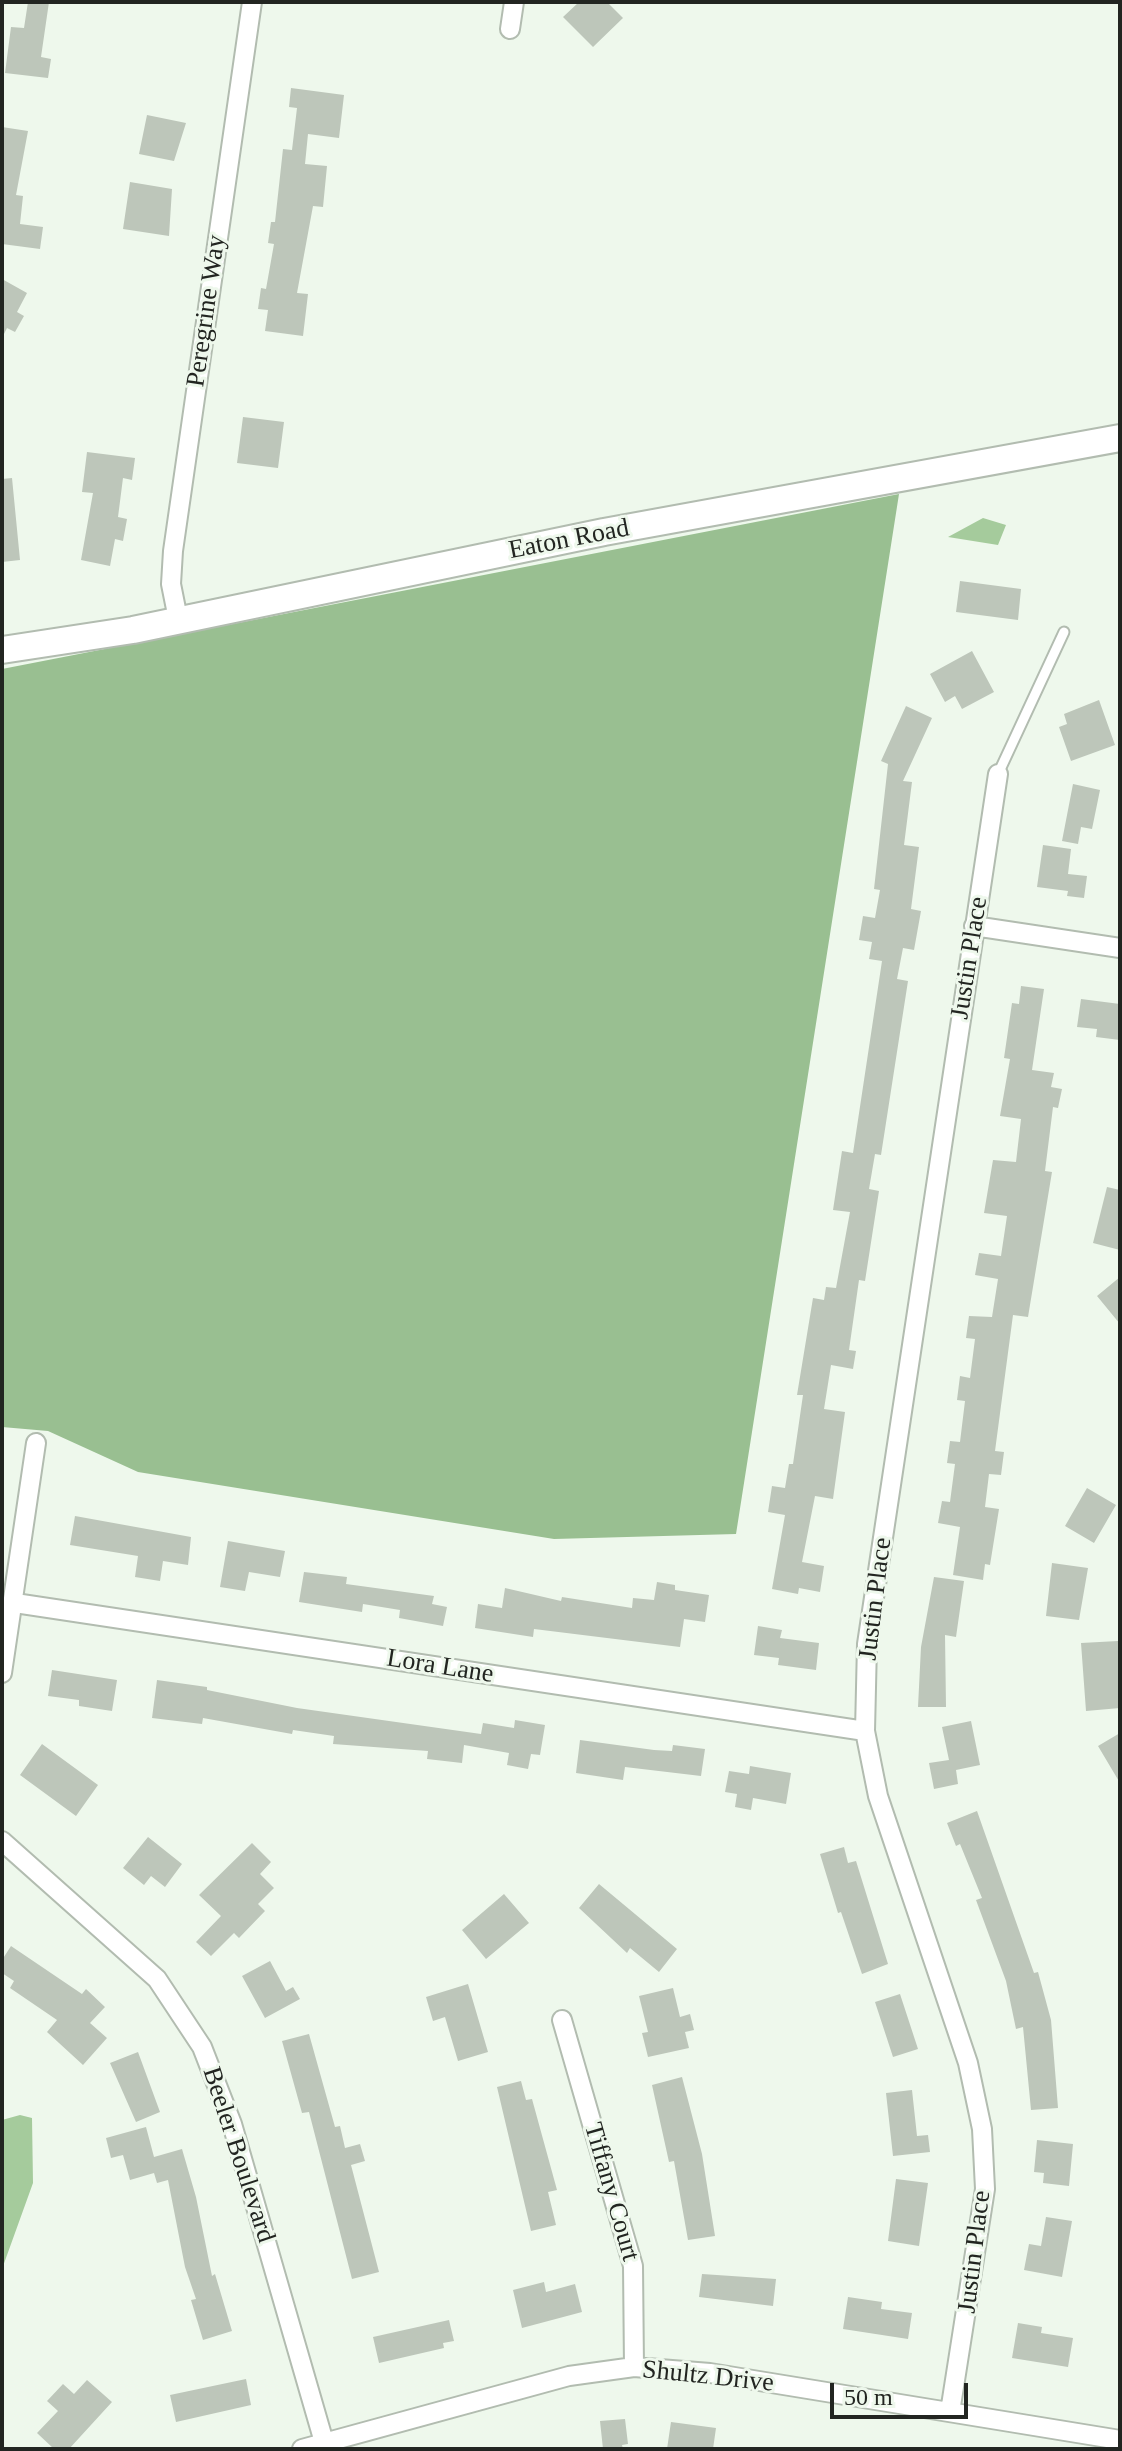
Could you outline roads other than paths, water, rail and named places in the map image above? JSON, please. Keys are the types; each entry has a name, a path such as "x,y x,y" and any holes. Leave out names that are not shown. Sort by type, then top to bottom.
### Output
{"street":[{"name":"Peregrine Way","path":"178,619 171,584 173,551 252,2"},
{"path":"510,29 514,2"},
{"name":"Eaton Road","path":"11,649 178,619 604,532 1120,438"},
{"name":"Justin Place","path":"950,2412 985,2189 982,2129 968,2063 878,1796 865,1731 867,1644 998,774"},
{"path":"974,926 1120,948"},
{"path":"2,1673 15,1603 36,1443"},
{"name":"Lora Lane","path":"15,1603 865,1731"},
{"name":"Beeler Boulevard","path":"2,1841 157,1979 202,2047 232,2124 325,2446"},
{"name":"Tiffany Court","path":"562,2020 633,2266 634,2367"},
{"name":"Shultz Drive","path":"302,2449 325,2446 569,2376 634,2367 710,2373 1120,2440"}],"lane":[{"path":"998,774 1064,632"}]}
